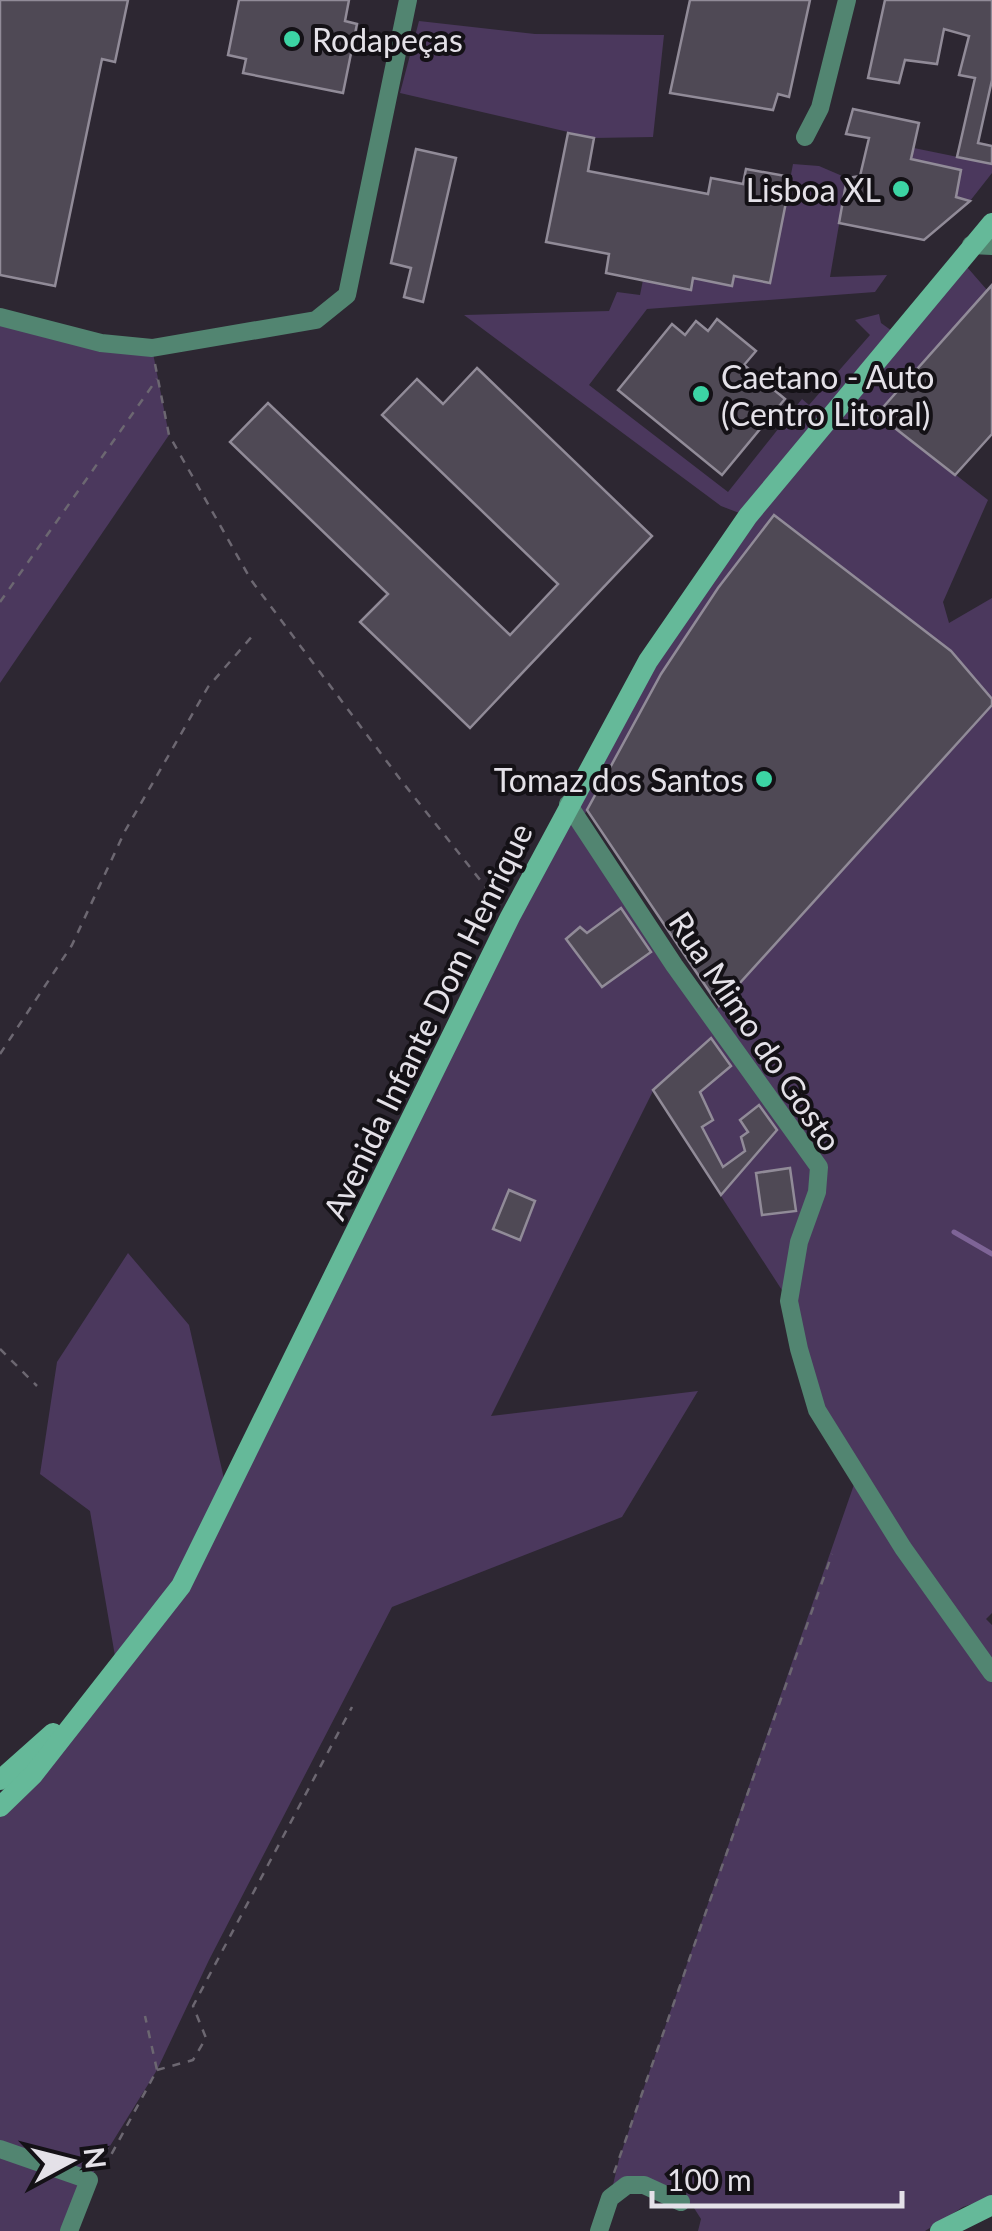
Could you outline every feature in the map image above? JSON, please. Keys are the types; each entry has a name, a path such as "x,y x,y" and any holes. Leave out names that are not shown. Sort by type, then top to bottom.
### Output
{"main road":[{"name":"Avenida Infante Dom Henrique","path":"0,1807 33,1775 182,1586 510,917 648,661 731,539 982,246 992,223"},
{"name":"Avenida Infante Dom Henrique","path":"0,1780 106,1684"},
{"path":"940,2231 992,2205"}],"street":[{"path":"0,316 100,344 152,348 316,320 346,295 408,0"},
{"path":"805,137 820,108 847,0"},
{"name":"Rua Mimo do Gosto","path":"568,804 674,966 819,1168 818,1192 800,1242 789,1302 817,1410 904,1548 992,1673"},
{"path":"0,2148 90,2180 68,2231"},
{"path":"599,2231 610,2198 627,2184 644,2185 681,2202"}],"path":[{"path":"152,348 169,435 252,580 400,779 510,917"},
{"path":"0,602 158,378"},
{"path":"0,1054 72,945 125,831 208,688 254,634"},
{"path":"0,1348 37,1386"},
{"path":"612,2177 832,1554"},
{"path":"157,2070 193,2060 206,2038 193,2006 352,1706"},
{"path":"84,2192 109,2161 157,2070 145,2016"}],"shaded area":[{"path":"419,21 535,34 664,35 653,137 594,138 400,93"},
{"path":"870,139 992,164 992,173 970,201 956,197 960,170 867,150"},
{"path":"793,164 819,166 847,178 830,277 887,275 875,292 647,309 589,385 728,492 802,399 809,405 870,335 855,320 879,314 881,323 899,336 960,259 987,290 877,413 988,500 943,602 949,623 992,598 992,699 718,588 661,674 580,823 710,1016 992,705 992,1613 986,1619 992,1625 992,2197 963,2207 925,2231 698,2231 701,2219 694,2208 644,2185 610,2198 619,2159 857,1476 817,1409 789,1301 653,1091 491,1416 698,1391 622,1517 392,1607 209,1960 157,2070 89,2180 69,2231 0,2231 0,1807 115,1656 90,1511 40,1474 57,1362 128,1253 189,1325 227,1492 568,804 747,516 721,506 464,315 609,311 617,292 640,295 643,280 691,289 693,278 732,286 734,276 770,283"},
{"path":"0,317 152,348 169,435 0,683"}],"building":[{"path":"0,0 128,0 115,62 102,59 55,286 0,275"},
{"name":"Rodapeças","path":"239,0 349,0 345,21 357,24 343,93 243,73 246,59 228,55"},
{"path":"690,0 810,0 789,97 778,94 773,110 670,93"},
{"path":"885,0 992,0 992,80 978,143 992,146 992,164 957,157 975,78 959,75 969,36 944,29 937,64 905,60 899,83 868,78"},
{"name":"Lisboa XL","path":"853,109 919,123 911,159 961,170 956,197 970,201 924,240 839,223 847,178 860,176 869,138 846,134"},
{"path":"568,133 594,138 588,171 708,194 711,178 743,184 746,169 791,177 770,283 734,276 732,286 693,278 691,290 606,273 609,254 546,242"},
{"path":"416,149 456,158 423,302 404,297 411,268 391,263"},
{"path":"992,285 992,434 955,475 877,414"},
{"name":"Caetano - Auto (Centro Litoral)","path":"717,319 756,351 744,365 785,399 722,475 618,390 672,324 685,335 696,321 708,331"},
{"path":"477,368 652,536 470,728 360,622 388,594 230,442 268,403 510,635 558,584 382,415 417,379 443,404"},
{"name":"Tomaz dos Santos","path":"774,515 951,651 992,699 992,705 719,1006 587,810 661,674 718,588"},
{"path":"621,908 651,952 602,987 566,939 580,927 587,933"},
{"path":"711,1038 731,1066 700,1092 713,1120 702,1127 723,1167 745,1151 741,1137 748,1132 740,1120 759,1105 777,1130 721,1195 653,1090"},
{"path":"790,1168 796,1211 762,1215 756,1173"},
{"path":"509,1190 535,1201 520,1240 493,1229"}],"waterway":[{"path":"954,1232 992,1254"}],"place":[{"name":"Rodapeças","path":"292,39"},
{"name":"Lisboa XL","path":"901,189"},
{"name":"Caetano - Auto (Centro Litoral)","path":"701,394"},
{"name":"Tomaz dos Santos","path":"764,779"}]}
